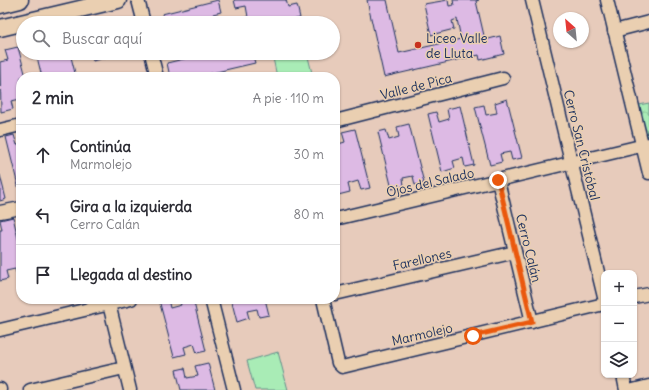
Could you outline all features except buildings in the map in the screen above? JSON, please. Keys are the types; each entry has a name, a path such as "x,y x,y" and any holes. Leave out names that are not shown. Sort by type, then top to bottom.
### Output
{"main road":[{"path":"0,5 20,0"},
{"path":"51,16 118,0"},
{"path":"0,28 16,24"}],"street":[{"path":"138,0 142,16"},
{"name":"Cerro San Cristóbal","path":"532,0 601,284"},
{"path":"606,0 646,145 649,173"},
{"path":"614,31 649,22"},
{"path":"153,60 156,72"},
{"name":"Valle de Pica","path":"340,120 503,78"},
{"path":"0,130 16,126"},
{"name":"Ojos del Salado","path":"340,219 646,145"},
{"name":"Cerro Calán","path":"498,180 532,322"},
{"path":"0,212 16,209"},
{"name":"Farellones","path":"340,293 515,252"},
{"path":"637,296 649,294"},
{"path":"0,330 109,304 130,390"},
{"path":"213,304 234,390"},
{"name":"Marmolejo","path":"324,304 338,363 340,366 344,367 601,305"},
{"path":"30,390 124,368"},
{"path":"624,378 626,390"},
{"path":"633,390 649,386"}],"green space":[{"path":"273,60 309,60 312,72 276,72"},
{"path":"649,103 649,135 646,136 639,105"},
{"path":"278,352 288,390 255,390 247,361"}],"place":[{"name":"Liceo Valle de Lluta","path":"418,45"}],"route":[{"path":"473,336 532,322 498,180"}]}
